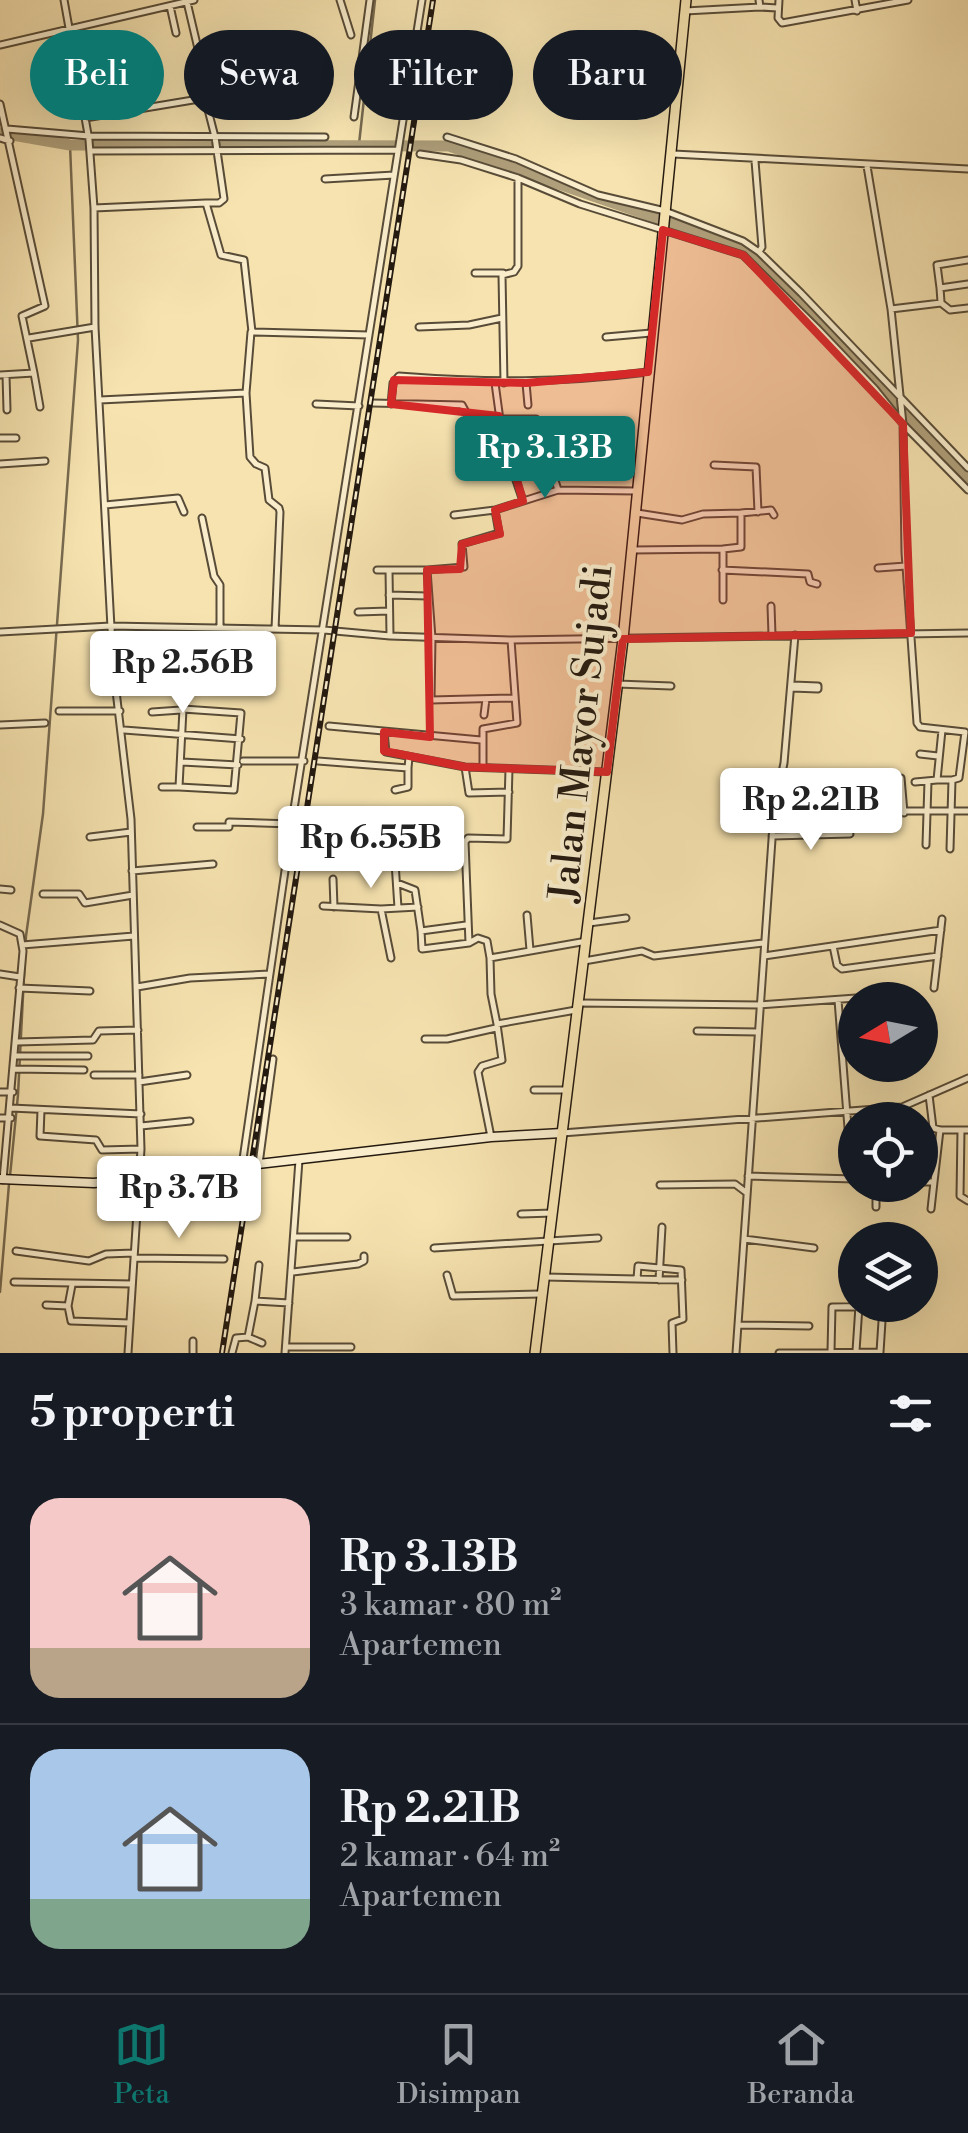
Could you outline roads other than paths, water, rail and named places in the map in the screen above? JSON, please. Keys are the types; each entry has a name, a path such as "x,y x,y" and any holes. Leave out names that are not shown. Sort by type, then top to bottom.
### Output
{"highway":[{"name":"Jalan Mayor Sujadi","path":"535,1353 618,684 685,6"}],"main road":[{"path":"5,1180 94,1183 491,1137 562,1133"}],"street":[{"path":"64,0 69,30 190,1 195,30"},
{"path":"340,0 350,36"},
{"path":"363,30 370,0"},
{"path":"242,1166 422,0"},
{"path":"855,0 856,10"},
{"path":"685,6 778,4 782,22 908,0"},
{"path":"170,6 176,33"},
{"path":"347,24 364,22"},
{"path":"0,44 30,38"},
{"path":"0,104 45,306 22,316 40,406"},
{"path":"85,120 94,208 95,328 111,626 131,832 141,1114 141,1177 128,1353"},
{"path":"94,208 223,202 211,120"},
{"path":"8,130 89,143 398,150"},
{"path":"89,143 324,137"},
{"path":"447,137 516,159 598,195 664,212 743,242 759,252 968,468"},
{"path":"0,138 10,140"},
{"path":"420,154 461,160 580,204 743,255 875,388 968,490"},
{"path":"670,154 968,169"},
{"path":"755,160 762,247 759,252"},
{"path":"867,166 891,309 900,399 917,724 965,732 959,778 916,782"},
{"path":"325,179 394,175"},
{"path":"475,273 514,272 518,266 518,178"},
{"path":"206,203 222,255 244,260 251,330 246,394 250,457 265,468 268,500 280,508 275,630"},
{"path":"941,303 937,264 968,260"},
{"path":"503,273 504,383"},
{"path":"940,288 968,284"},
{"path":"891,309 941,303 950,310 968,308"},
{"path":"419,328 466,326 502,318"},
{"path":"28,338 95,328"},
{"path":"251,330 369,334"},
{"path":"606,337 652,333"},
{"path":"392,404 393,384 398,376 494,384 594,380 648,372"},
{"path":"7,410 3,375 34,373"},
{"path":"526,383 528,405"},
{"path":"494,384 503,442 523,502"},
{"path":"100,400 246,394"},
{"path":"316,404 359,406"},
{"path":"372,404 462,405 469,418 536,419 558,490"},
{"path":"0,438 16,438"},
{"path":"0,464 45,461"},
{"path":"714,465 756,466 758,512"},
{"path":"454,515 495,510 558,490 636,491"},
{"path":"105,505 178,498 184,512"},
{"path":"378,570 464,568 462,544 499,533 495,510"},
{"path":"634,512 682,520 703,514 771,510 774,515"},
{"path":"631,550 741,547 741,514"},
{"path":"202,518 214,576 220,586 220,628"},
{"path":"722,600 723,549"},
{"path":"878,568 906,566"},
{"path":"389,570 390,636"},
{"path":"427,570 431,700 514,698"},
{"path":"722,570 808,574 810,582 816,584"},
{"path":"389,595 428,596"},
{"path":"772,606 772,635"},
{"path":"358,612 389,611"},
{"path":"0,632 111,626 324,630 511,640 968,633"},
{"path":"736,1353 774,811 784,763 796,635"},
{"path":"482,768 481,740 485,727 517,723 511,640"},
{"path":"618,684 671,686"},
{"path":"484,715 486,698"},
{"path":"179,787 181,710"},
{"path":"59,711 120,711"},
{"path":"152,712 240,712 241,763 234,790 162,787"},
{"path":"0,725 45,723"},
{"path":"329,726 481,740"},
{"path":"936,780 942,728"},
{"path":"122,730 241,739"},
{"path":"384,732 384,751 409,756 482,768 607,772"},
{"path":"920,754 938,756"},
{"path":"396,790 408,787 409,756"},
{"path":"181,762 304,761"},
{"path":"318,761 408,768"},
{"path":"466,766 469,793 509,792"},
{"path":"468,943 465,842 468,838 507,839 509,769"},
{"path":"901,778 904,813"},
{"path":"950,849 952,780"},
{"path":"926,845 928,781"},
{"path":"877,782 877,812"},
{"path":"847,784 848,812"},
{"path":"818,789 818,812"},
{"path":"774,811 968,811"},
{"path":"197,826 229,827 229,818 292,824"},
{"path":"90,837 131,832"},
{"path":"772,836 850,834"},
{"path":"395,862 398,908"},
{"path":"132,871 213,864"},
{"path":"333,879 334,907"},
{"path":"396,884 414,890 425,950 478,938 487,941 502,1060 482,1066 478,1072 491,1137"},
{"path":"0,889 11,890"},
{"path":"43,894 79,894 84,902 133,895"},
{"path":"324,906 381,910 418,907"},
{"path":"381,910 390,958"},
{"path":"527,915 530,950"},
{"path":"589,923 626,918"},
{"path":"935,982 942,919"},
{"path":"421,932 466,924"},
{"path":"0,926 20,934 25,945 20,978 19,1069 12,1092 15,1108 5,1180"},
{"path":"764,956 940,930"},
{"path":"25,945 134,936"},
{"path":"490,958 587,941"},
{"path":"584,961 642,951 654,956 764,942"},
{"path":"833,946 836,965 842,969 938,956"},
{"path":"0,974 20,978"},
{"path":"136,986 190,978 270,974"},
{"path":"20,988 90,991"},
{"path":"425,1040 447,1039 578,1006 760,1005 838,1000"},
{"path":"21,1042 93,1040 99,1032 138,1030"},
{"path":"697,1031 758,1032"},
{"path":"20,1056 88,1056"},
{"path":"259,1164 273,1058"},
{"path":"19,1069 84,1070"},
{"path":"94,1075 139,1079 187,1075"},
{"path":"915,1102 968,1078"},
{"path":"534,1090 567,1090"},
{"path":"0,1092 12,1092"},
{"path":"929,1094 933,1128 964,1130 960,1196 968,1201"},
{"path":"15,1108 141,1114"},
{"path":"41,1110 40,1136 96,1140 102,1150 141,1149"},
{"path":"562,1133 838,1111"},
{"path":"0,1118 11,1118"},
{"path":"141,1126 190,1120"},
{"path":"938,1147 940,1130"},
{"path":"0,1132 10,1132"},
{"path":"300,1160 286,1350 352,1347"},
{"path":"748,1176 838,1179"},
{"path":"660,1185 735,1184 747,1193"},
{"path":"876,1202 876,1207"},
{"path":"931,1209 932,1202"},
{"path":"521,1214 553,1213"},
{"path":"659,1280 662,1227"},
{"path":"294,1237 347,1237"},
{"path":"434,1248 598,1238"},
{"path":"744,1239 814,1248"},
{"path":"16,1251 90,1261 104,1254 224,1259"},
{"path":"292,1272 358,1264 364,1256"},
{"path":"248,1338 259,1265"},
{"path":"637,1279 638,1266 680,1269 683,1319 672,1323 673,1353"},
{"path":"447,1275 453,1296 543,1294"},
{"path":"545,1277 682,1280"},
{"path":"14,1282 132,1284"},
{"path":"72,1285 68,1306 71,1321 130,1324"},
{"path":"254,1301 289,1303"},
{"path":"46,1305 68,1306"},
{"path":"830,1350 832,1306 838,1306"},
{"path":"856,1351 858,1322"},
{"path":"780,1353 881,1350 883,1322"},
{"path":"738,1325 809,1326"},
{"path":"232,1353 236,1338 262,1342"},
{"path":"193,1341 193,1353"}],"waterway":[{"path":"359,144 375,0"},
{"path":"0,133 70,145 449,146 746,249 968,478"},
{"path":"10,1176 26,936 43,814 78,340 70,145"},
{"path":"0,1292 9,1184"}],"railway":[{"path":"222,1353 433,0"}]}
